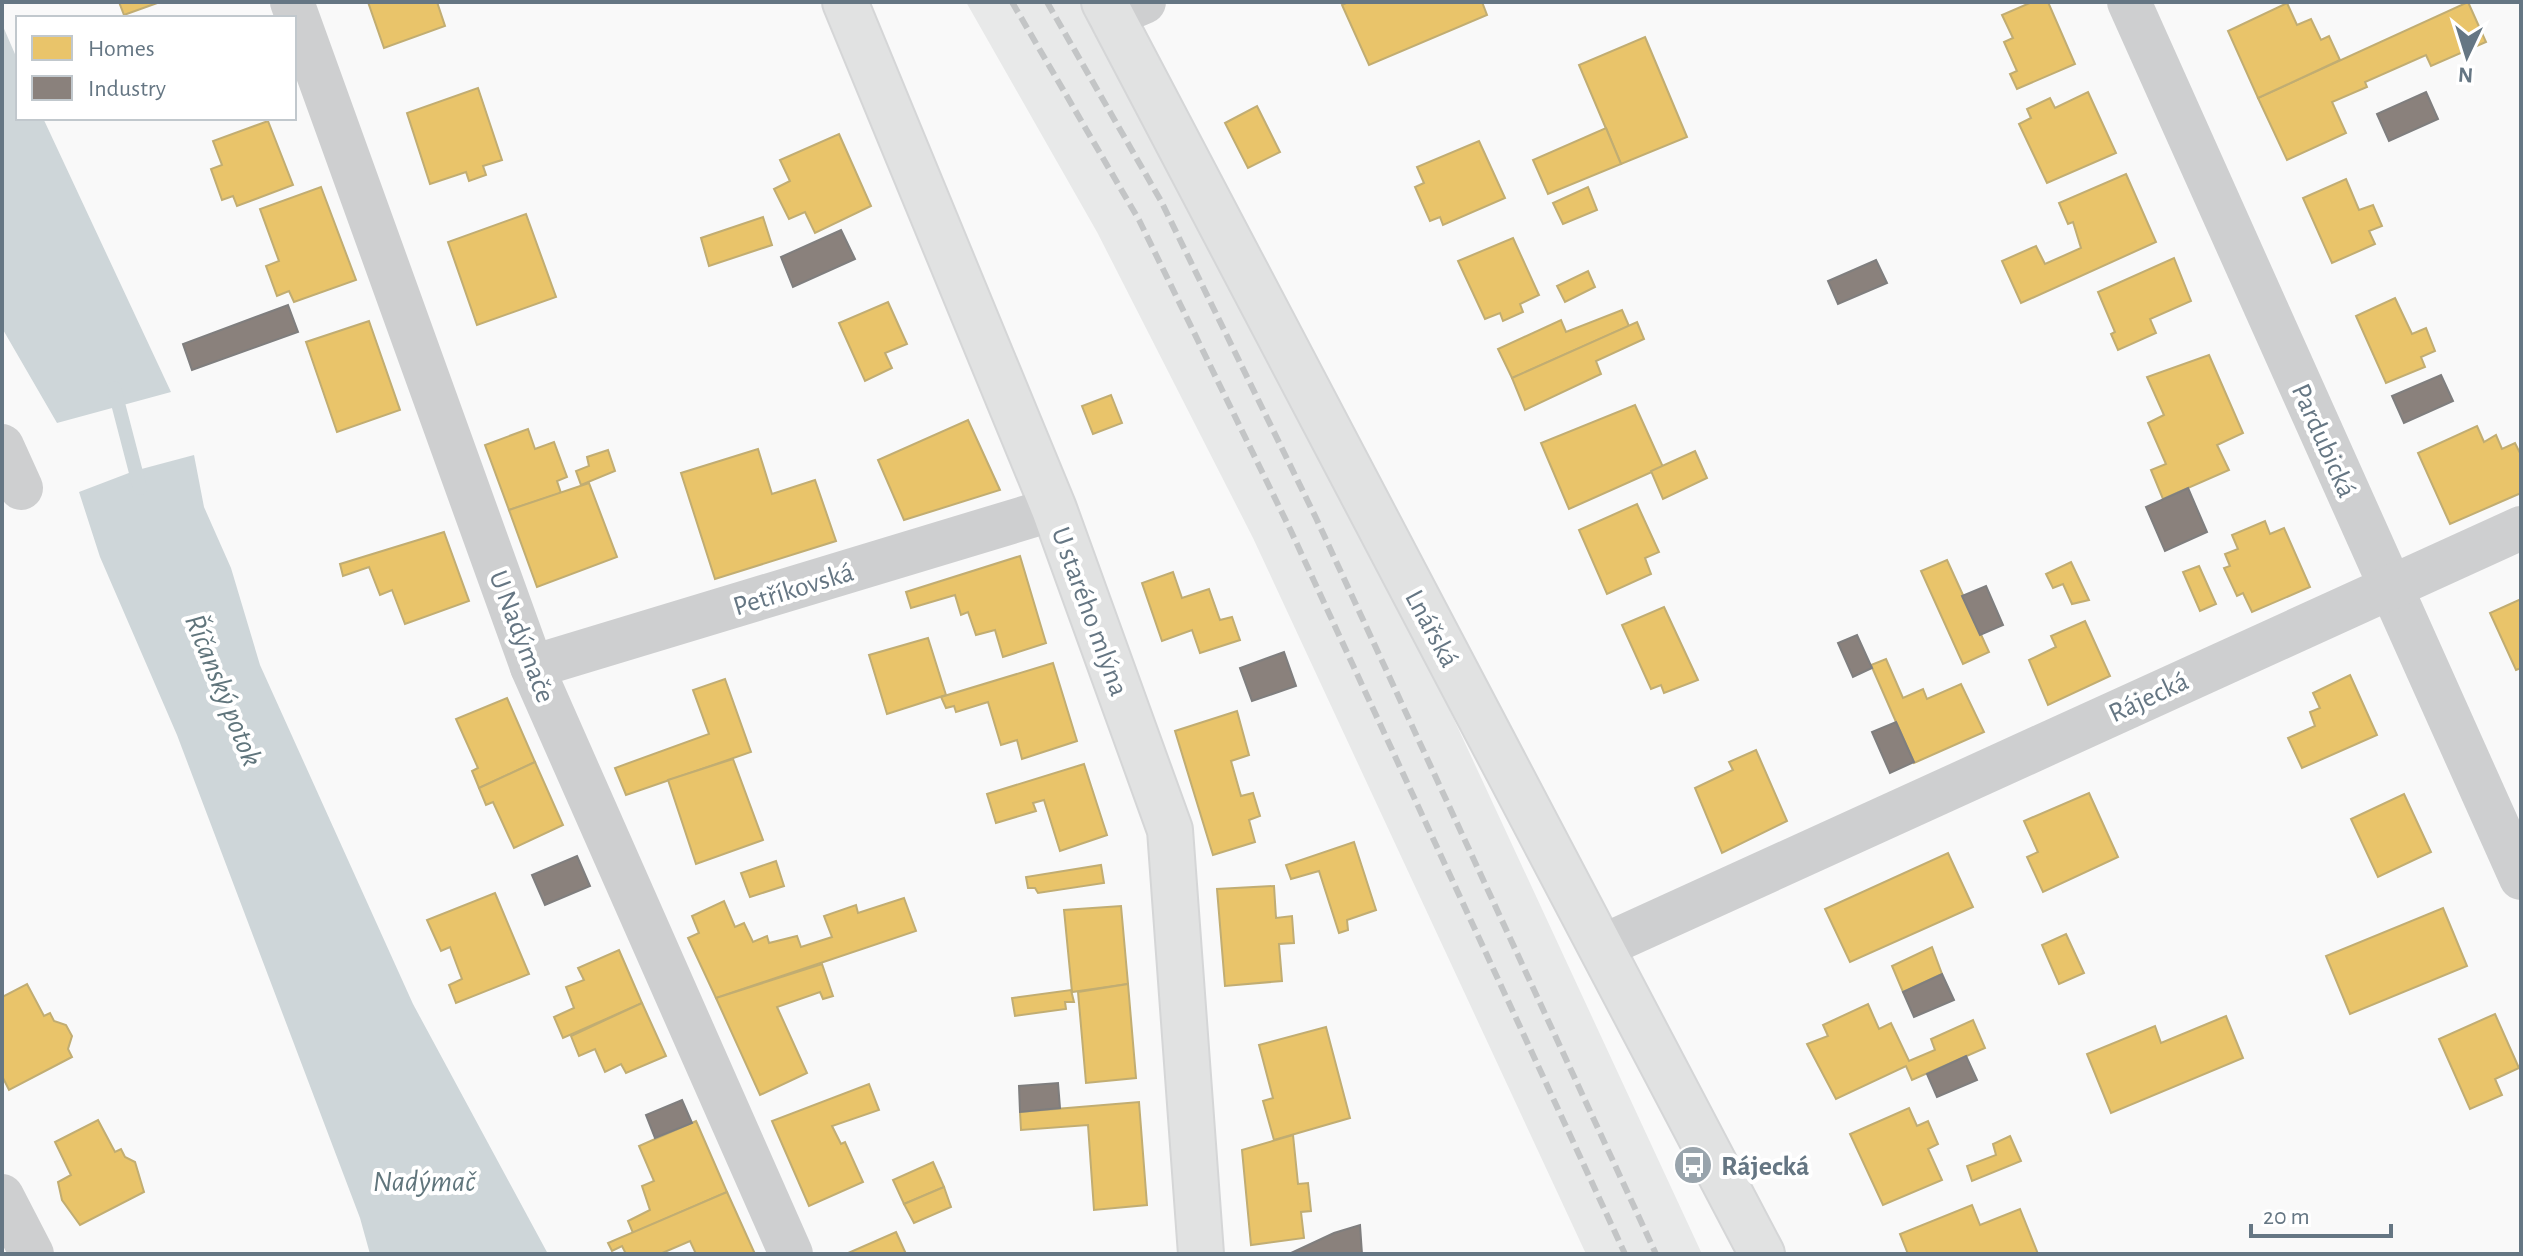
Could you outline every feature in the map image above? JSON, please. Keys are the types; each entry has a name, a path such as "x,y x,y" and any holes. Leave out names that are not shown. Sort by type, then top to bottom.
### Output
{"street":[{"name":"U Nadýmače","path":"292,2 532,667 791,1254"},
{"name":"U starého mlýna","path":"845,2 1054,509 1170,830 1201,1254"},
{"name":"Pardubická","path":"2129,2 2521,878"},
{"name":"Lnářská","path":"1120,7 1601,947 1762,1254"},
{"path":"2,446 21,488"},
{"name":"Petříkovská","path":"532,667 1054,509"},
{"name":"Rájecká","path":"1601,947 2390,585 2521,528"},
{"path":"2,1196 32,1254"}],"shaded area":[{"path":"966,2 1087,2 1348,491 1702,1254 1586,1254 1253,538 1097,232"}],"water":[{"path":"2,24 16,56 16,120 44,120 171,392 57,423 2,328"},
{"name":"Nadýmač","path":"194,455 204,507 231,568 260,665 413,1004 548,1254 370,1254 360,1218 177,735 100,557 79,492 134,471"}],"building: Homes":[{"path":"119,2 160,2 124,15"},
{"path":"368,2 437,2 445,26 384,48"},
{"path":"1348,2 1482,2 1487,15 1369,65 1342,5"},
{"path":"2032,2 2048,2 2075,64 2017,89 2010,74 2017,71 2004,42 2013,38 2002,15"},
{"path":"2468,2 2486,42 2431,66 2426,55 2365,82 2367,87 2332,102 2346,133 2287,160 2258,98"},
{"path":"2287,3 2297,25 2311,19 2321,40 2329,36 2340,60 2258,98 2228,31"},
{"path":"1645,37 1687,137 1621,164 1579,65"},
{"path":"478,88 502,160 483,166 486,175 469,181 466,172 430,184 407,113"},
{"path":"2088,92 2116,153 2047,183 2019,124 2031,118 2027,109 2050,98 2055,108"},
{"path":"1257,106 1280,152 1248,168 1225,123"},
{"path":"268,121 293,185 237,206 233,196 222,200 211,169 222,165 213,141"},
{"path":"1606,128 1621,164 1548,194 1533,160"},
{"path":"839,134 871,206 815,233 805,212 789,219 774,189 790,181 780,160"},
{"path":"1479,141 1505,198 1443,225 1440,217 1430,221 1415,187 1424,183 1417,167"},
{"path":"2126,174 2156,242 2021,303 2002,261 2036,246 2045,264 2081,248 2073,222 2068,224 2059,203"},
{"path":"2346,179 2359,210 2373,205 2382,226 2369,231 2375,244 2332,263 2303,198"},
{"path":"321,187 356,280 294,302 289,291 277,296 266,266 279,261 260,209"},
{"path":"1588,187 1597,210 1563,224 1553,203"},
{"path":"526,214 556,297 477,325 448,242"},
{"path":"763,217 772,245 709,266 701,238"},
{"path":"1513,238 1539,295 1520,304 1523,312 1503,321 1500,313 1485,319 1458,261"},
{"path":"2174,258 2191,301 2150,319 2156,333 2118,350 2111,334 2115,332 2098,292"},
{"path":"1588,271 1595,287 1565,302 1557,286"},
{"path":"2395,298 2412,334 2426,328 2435,351 2421,357 2425,367 2386,383 2356,316"},
{"path":"888,302 907,344 885,353 892,368 865,381 839,323"},
{"path":"1622,310 1629,326 1512,378 1498,349 1561,320 1566,332"},
{"path":"369,321 400,410 337,432 306,342"},
{"path":"1637,322 1644,339 1596,361 1601,374 1525,410 1512,378"},
{"path":"2209,355 2243,433 2217,445 2229,470 2163,499 2151,470 2166,464 2148,423 2164,415 2147,377"},
{"path":"1111,395 1122,423 1093,434 1082,406"},
{"path":"1635,405 1663,467 1569,509 1541,443"},
{"path":"968,420 1000,490 904,520 878,460"},
{"path":"2477,426 2484,442 2496,435 2502,449 2515,443 2521,455 2521,493 2450,524 2418,453"},
{"path":"528,429 535,449 554,442 567,477 557,481 561,493 509,510 485,445"},
{"path":"758,449 772,494 815,480 836,541 715,579 681,473"},
{"path":"608,450 615,471 581,485 576,471 589,466 587,457"},
{"path":"1695,451 1707,478 1663,499 1651,471"},
{"path":"589,483 617,557 537,587 509,510"},
{"path":"1637,504 1659,552 1645,558 1651,574 1607,594 1579,530"},
{"path":"2265,521 2270,534 2284,528 2310,587 2252,612 2243,593 2237,596 2224,568 2230,566 2225,554 2238,549 2232,535"},
{"path":"444,532 469,601 405,624 392,590 380,595 369,567 343,576 340,564"},
{"path":"1020,556 1046,643 1003,657 995,630 976,635 968,612 961,615 955,595 911,608 906,592"},
{"path":"1947,560 1989,652 1963,664 1921,571"},
{"path":"2071,562 2089,600 2072,604 2063,584 2053,588 2046,574"},
{"path":"2199,566 2216,604 2200,611 2183,572"},
{"path":"1173,572 1182,598 1209,589 1220,620 1232,617 1240,640 1200,653 1192,630 1162,641 1142,583"},
{"path":"2521,599 2521,668 2516,670 2490,613"},
{"path":"1664,607 1698,680 1664,693 1661,685 1651,689 1622,625"},
{"path":"2085,621 2110,676 2048,705 2029,660 2056,647 2051,636"},
{"path":"928,638 946,695 887,714 869,655"},
{"path":"1886,659 1903,698 1923,689 1927,699 1961,684 1984,732 1914,763 1871,665"},
{"path":"1053,663 1077,741 1022,759 1017,740 1001,745 988,702 956,712 954,706 946,708 941,697"},
{"path":"2350,675 2377,735 2302,768 2288,738 2315,726 2310,712 2320,708 2313,693"},
{"path":"725,679 751,752 626,795 615,768 709,734 693,690"},
{"path":"507,698 535,762 479,788 472,771 478,768 456,719"},
{"path":"1237,711 1249,755 1231,761 1241,796 1253,793 1260,816 1249,820 1255,842 1213,855 1175,731"},
{"path":"1756,750 1787,821 1722,853 1695,788 1733,770 1729,762"},
{"path":"733,759 763,840 696,864 668,780"},
{"path":"535,762 563,825 514,848 493,802 486,805 479,788"},
{"path":"1084,764 1107,835 1060,851 1044,800 1033,803 1036,811 996,823 987,794"},
{"path":"2089,793 2118,857 2043,892 2027,857 2038,852 2024,821"},
{"path":"2404,794 2431,852 2378,877 2351,819"},
{"path":"1354,842 1376,910 1347,920 1348,930 1339,933 1319,871 1291,879 1286,865"},
{"path":"1948,853 1973,907 1850,962 1825,909"},
{"path":"776,861 784,886 750,897 741,873"},
{"path":"1101,865 1104,883 1038,893 1035,888 1028,888 1026,877"},
{"path":"1274,886 1276,918 1292,916 1294,943 1279,944 1282,981 1225,986 1217,889"},
{"path":"495,893 529,974 456,1003 449,985 462,979 450,947 441,951 427,920"},
{"path":"904,898 916,931 716,998 688,938 699,933 692,916 724,901 735,927 744,923 753,942 767,936 769,943 797,936 801,947 832,937 824,916 856,905 858,913"},
{"path":"1121,906 1128,984 1072,992 1064,910"},
{"path":"2443,908 2467,966 2350,1014 2326,956"},
{"path":"2066,934 2084,973 2059,984 2042,945"},
{"path":"1932,947 1942,974 1903,992 1892,966"},
{"path":"619,950 642,1003 563,1038 554,1017 574,1008 566,987 584,980 578,968"},
{"path":"822,964 833,996 823,999 820,992 777,1007 807,1073 760,1095 716,998"},
{"path":"27,984 44,1016 50,1013 54,1021 66,1025 72,1036 68,1049 72,1057 9,1090 2,1076 2,997"},
{"path":"1128,984 1136,1078 1086,1083 1078,992"},
{"path":"1071,990 1074,1002 1065,1002 1066,1009 1015,1016 1012,998"},
{"path":"642,1003 666,1056 626,1073 621,1064 605,1072 595,1049 579,1056 571,1036"},
{"path":"1868,1004 1879,1029 1891,1023 1909,1061 1935,1050 1931,1039 1973,1020 1985,1048 1912,1080 1906,1066 1836,1099 1807,1044 1828,1036 1823,1025"},
{"path":"2495,1014 2519,1068 2495,1079 2502,1095 2470,1109 2439,1039"},
{"path":"2226,1016 2243,1058 2111,1113 2087,1054 2155,1026 2161,1043"},
{"path":"1326,1027 1350,1118 1274,1140 1263,1101 1273,1098 1259,1045"},
{"path":"869,1084 879,1110 832,1126 841,1144 845,1142 863,1182 809,1206 772,1121"},
{"path":"1139,1102 1147,1205 1094,1210 1088,1125 1021,1130 1020,1112"},
{"path":"1909,1108 1917,1126 1928,1121 1938,1144 1928,1149 1942,1180 1883,1205 1850,1134"},
{"path":"98,1120 115,1152 121,1149 125,1157 135,1162 144,1192 80,1225 62,1200 58,1182 71,1175 55,1142"},
{"path":"696,1121 727,1192 633,1233 628,1221 650,1210 642,1186 654,1181 639,1146"},
{"path":"1293,1135 1298,1184 1308,1183 1311,1211 1301,1212 1304,1238 1251,1245 1242,1150"},
{"path":"2010,1136 2021,1161 1972,1181 1967,1166 1996,1155 1993,1144"},
{"path":"933,1162 944,1187 904,1204 893,1180"},
{"path":"944,1187 951,1207 914,1223 904,1204"},
{"path":"727,1192 755,1254 696,1254 690,1241 660,1254 626,1254 622,1246 612,1251 608,1243"},
{"path":"1972,1205 1980,1225 2020,1209 2038,1254 1908,1254 1900,1234"},
{"path":"896,1232 906,1254 846,1254"}],"building: Industry":[{"path":"2426,92 2438,119 2389,141 2377,114"},
{"path":"841,230 855,259 793,287 781,257"},
{"path":"1876,260 1887,283 1838,304 1828,281"},
{"path":"288,305 298,332 192,370 183,344"},
{"path":"2441,375 2453,401 2404,423 2392,396"},
{"path":"2188,488 2207,532 2165,551 2146,507"},
{"path":"1986,586 2003,625 1980,635 1962,596"},
{"path":"1857,635 1872,668 1853,677 1838,643"},
{"path":"1284,652 1296,686 1252,701 1240,668"},
{"path":"1896,722 1914,762 1890,773 1872,732"},
{"path":"577,856 590,886 545,905 532,875"},
{"path":"1942,974 1954,1000 1914,1017 1903,992"},
{"path":"1966,1056 1977,1080 1937,1097 1927,1074"},
{"path":"1058,1083 1060,1108 1020,1112 1019,1086"},
{"path":"682,1100 692,1123 655,1138 646,1115"},
{"path":"1360,1225 1362,1254 1289,1254 1334,1233"}],"waterway":[{"name":"Říčanský potok","path":"114,388 140,488"}],"railway":[{"path":"1012,2 1139,220 1290,529 1625,1254"},
{"path":"1047,2 1161,201 1316,518 1656,1254"}],"place":[{"name":"Rájecká","path":"1693,1165"}]}
